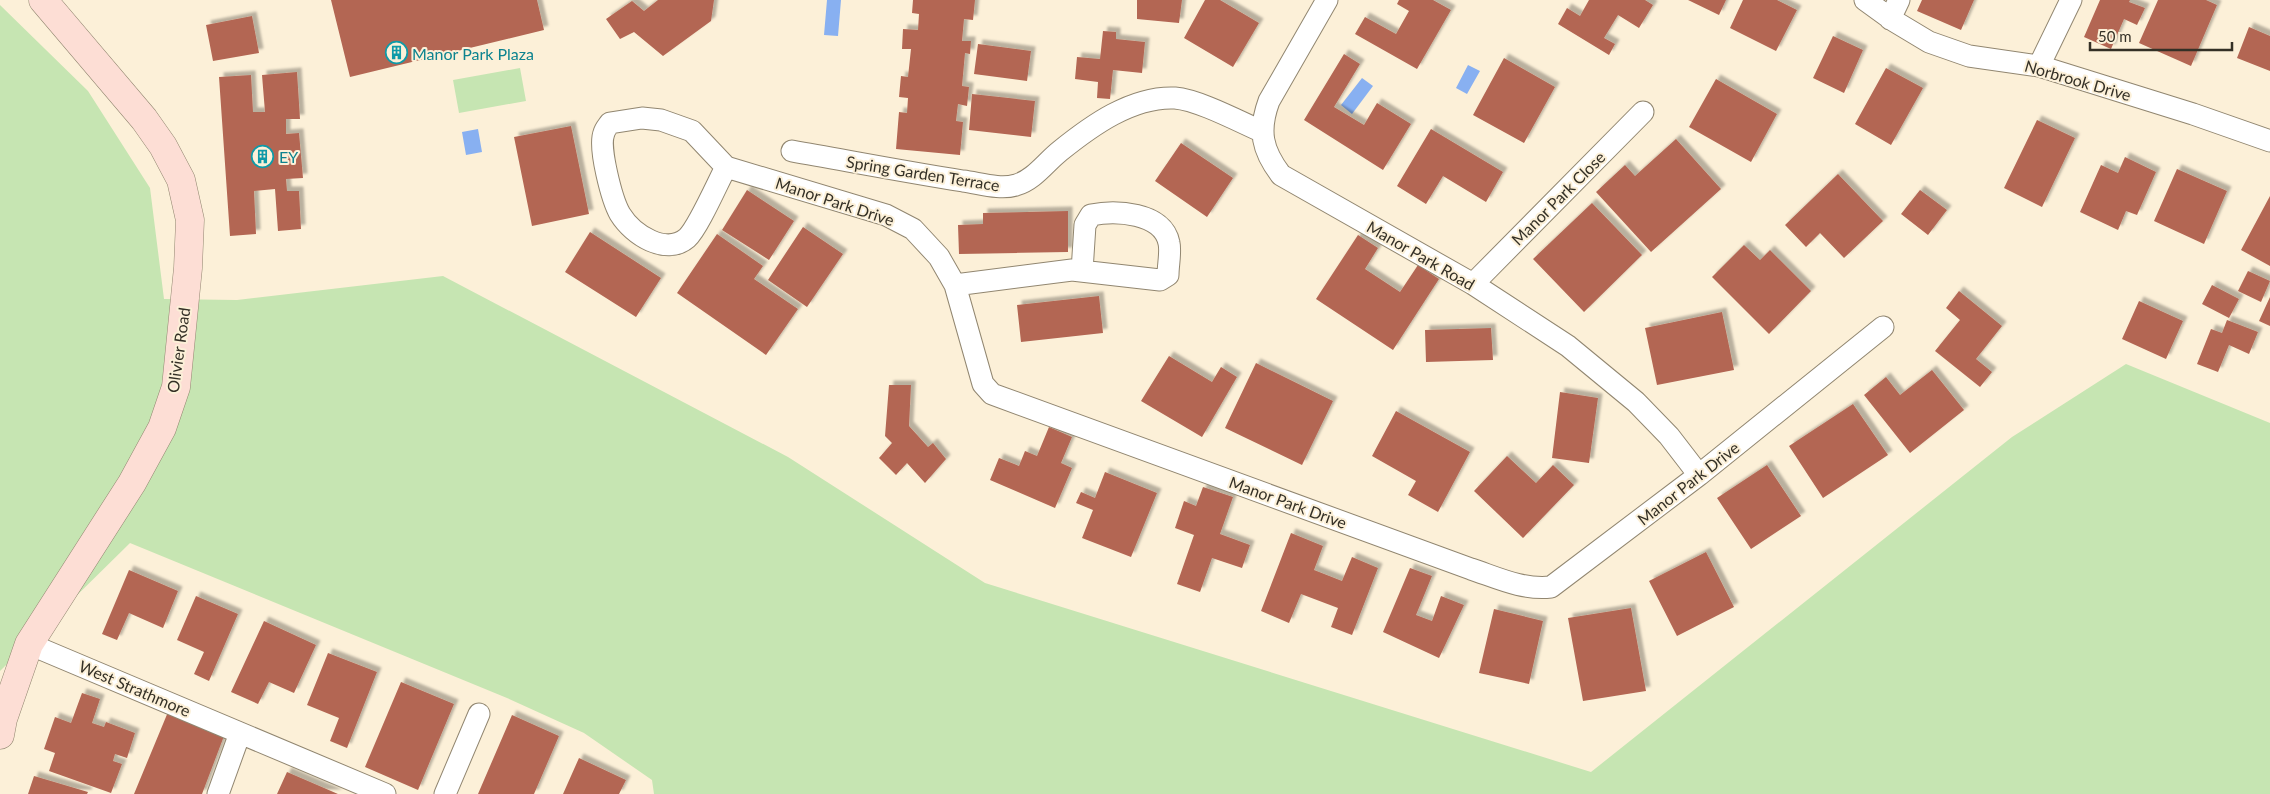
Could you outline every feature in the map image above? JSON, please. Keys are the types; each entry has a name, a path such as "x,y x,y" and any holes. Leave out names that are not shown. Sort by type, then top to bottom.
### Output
{"main road":[{"name":"Olivier Road","path":"0,735 3,719 29,644 128,490 162,428 176,387 190,220 181,180 164,146 144,119 44,0"}],"street":[{"name":"Manor Park Road","path":"1327,0 1269,101 1263,117 1262,132 1265,148 1281,175 1473,284 1568,346 1636,402 1669,436 1698,476"},
{"name":"Norbrook Drive","path":"1865,0 1895,9 1930,42 1969,56 2039,66 2193,114 2270,142"},
{"path":"2039,66 2071,0"},
{"name":"Spring Garden Terrace","path":"792,151 926,175 1000,186 1015,186 1030,179 1058,152 1084,132 1116,113 1138,103 1176,98 1212,109 1262,132"},
{"name":"Manor Park Close","path":"1473,284 1643,112"},
{"path":"642,118 661,120 692,131 726,167 689,236 679,244 666,246 654,242 637,232 621,215 611,194 602,142 604,133 610,123 642,118"},
{"name":"Manor Park Drive","path":"726,167 886,215 913,229 939,257 955,285 984,384 992,394 1523,587 1551,587 1698,476 1883,327"},
{"path":"955,285 1082,271 1160,280 1168,275 1169,242 1160,226 1148,219 1129,214 1105,212 1091,215 1086,226 1082,271"},
{"name":"West Strathmore","path":"29,644 385,794"},
{"path":"445,794 478,714"},
{"path":"218,794 240,733"}],"green space":[{"path":"0,5 88,91 150,188 164,299 237,300 443,276 788,457 985,583 1591,772 2012,437 2126,364 2270,423 2270,794 654,794 652,780 584,733 507,698 130,543 0,671"},
{"path":"520,68 526,101 459,113 453,80"}],"water":[{"path":"827,0 841,0 838,36 824,35"},
{"path":"1468,65 1480,71 1467,94 1456,88"},
{"path":"1362,78 1373,86 1352,114 1341,105"},
{"path":"478,129 482,152 466,155 462,132"}],"building":[{"name":"Manor Park Plaza","path":"331,0 537,0 544,30 350,77"},
{"path":"658,0 714,0 711,21 663,56 634,32 620,39 606,19 632,1 644,11"},
{"path":"913,0 975,0 973,20 964,19 962,41 971,41 970,54 965,53 962,86 969,87 967,106 958,104 956,121 963,122 960,155 896,149 899,112 907,113 908,98 899,97 901,76 908,77 911,49 902,49 903,29 918,30 919,14 912,13"},
{"path":"1137,0 1182,0 1179,23 1137,19"},
{"path":"1205,0 1220,0 1259,23 1233,67 1184,38"},
{"path":"1399,0 1433,0 1451,10 1417,69 1355,34 1365,17 1396,34 1409,11 1397,4"},
{"path":"1589,0 1645,0 1653,5 1639,28 1618,15 1604,38 1615,44 1609,55 1558,24 1567,8 1580,16"},
{"path":"1688,0 1726,0 1719,15"},
{"path":"1743,0 1777,0 1797,10 1776,51 1730,28"},
{"path":"1922,0 1974,0 1961,30 1917,11"},
{"path":"2100,0 2130,0 2129,2 2145,8 2137,25 2124,19 2111,49 2084,37"},
{"path":"2158,0 2206,0 2217,5 2191,66 2139,43"},
{"path":"252,16 259,53 213,61 206,25"},
{"path":"2249,27 2270,36 2270,71 2237,58"},
{"path":"1103,31 1116,32 1116,39 1145,42 1142,73 1113,70 1110,99 1097,98 1098,82 1075,79 1077,57 1100,59"},
{"path":"1833,36 1863,50 1844,93 1813,78"},
{"path":"978,44 1031,51 1027,81 974,74"},
{"path":"1344,54 1360,64 1334,107 1364,125 1377,103 1411,124 1383,170 1304,120"},
{"path":"1504,58 1555,87 1524,143 1473,115"},
{"path":"1886,68 1923,88 1891,145 1855,124"},
{"name":"EY","path":"297,72 300,119 286,119 286,134 299,133 303,178 286,179 287,191 299,191 301,229 278,231 275,189 254,191 256,234 230,236 219,77 251,75 253,112 265,112 262,75"},
{"path":"1716,79 1777,114 1751,162 1689,127"},
{"path":"972,94 1035,101 1031,137 969,130"},
{"path":"2037,120 2075,138 2042,207 2004,188"},
{"path":"571,126 589,214 532,226 514,137"},
{"path":"1431,129 1503,172 1486,202 1443,176 1426,204 1397,186"},
{"path":"1676,139 1721,189 1651,252 1596,192 1625,165 1635,176"},
{"path":"1181,143 1233,178 1207,217 1155,181"},
{"path":"2125,157 2156,172 2137,215 2126,211 2118,230 2080,212 2101,165 2118,173"},
{"path":"2177,169 2227,191 2204,244 2154,221"},
{"path":"1838,174 1883,221 1844,258 1820,233 1806,247 1785,225"},
{"path":"747,190 794,221 769,260 722,230"},
{"path":"1920,190 1947,210 1928,235 1901,214"},
{"path":"2270,196 2270,266 2241,250"},
{"path":"1592,203 1642,255 1584,312 1533,259"},
{"path":"1068,211 1068,252 959,254 958,225 983,224 983,213"},
{"path":"803,227 843,254 807,307 768,280"},
{"path":"590,232 661,278 636,317 565,272"},
{"path":"717,234 763,266 754,279 798,309 766,355 677,293"},
{"path":"1358,235 1378,248 1365,269 1400,292 1418,265 1439,279 1393,350 1316,299"},
{"path":"1744,245 1760,260 1770,250 1811,291 1769,334 1712,277"},
{"path":"2248,271 2270,281 2261,302 2238,291"},
{"path":"2212,285 2239,299 2229,318 2202,304"},
{"path":"1959,291 2002,326 1976,359 1992,372 1980,387 1935,351 1960,320 1946,308"},
{"path":"1099,296 1103,333 1021,342 1017,305"},
{"path":"2270,297 2270,326 2259,321"},
{"path":"2139,301 2183,321 2166,359 2122,339"},
{"path":"1722,312 1734,370 1657,385 1645,328"},
{"path":"2227,320 2258,332 2249,354 2229,345 2218,372 2197,364 2211,329 2222,333"},
{"path":"1491,328 1493,360 1426,362 1425,330"},
{"path":"1169,356 1212,382 1221,367 1237,377 1202,437 1141,401"},
{"path":"1256,363 1333,401 1302,465 1225,428"},
{"path":"1932,370 1964,410 1910,453 1864,395 1886,377 1900,395"},
{"path":"889,385 911,385 909,426 928,447 933,443 946,459 925,483 907,463 896,475 879,458 892,443 885,436"},
{"path":"1560,392 1598,398 1589,463 1552,458"},
{"path":"1853,404 1888,455 1823,498 1789,446"},
{"path":"1396,411 1470,452 1438,512 1408,495 1416,481 1372,456"},
{"path":"1049,427 1072,437 1061,463 1072,468 1055,508 990,480 999,458 1019,466 1025,451 1037,456"},
{"path":"1507,456 1536,483 1553,465 1574,485 1523,538 1474,491"},
{"path":"1767,465 1801,516 1751,549 1717,498"},
{"path":"1105,472 1157,493 1131,557 1082,538 1093,510 1076,503 1081,492 1095,498"},
{"path":"1203,487 1233,497 1220,534 1250,545 1242,568 1212,558 1200,592 1177,584 1194,535 1175,528 1184,501 1196,506"},
{"path":"1291,533 1323,546 1314,570 1342,581 1352,557 1378,568 1352,635 1331,627 1338,608 1301,594 1289,623 1261,611"},
{"path":"1706,552 1734,607 1677,636 1649,581"},
{"path":"1410,568 1432,576 1416,615 1432,621 1441,596 1464,605 1439,658 1383,632"},
{"path":"129,570 178,591 163,628 129,613 117,640 102,634"},
{"path":"196,596 238,614 209,681 194,674 204,652 177,640"},
{"path":"1631,608 1646,691 1583,701 1568,618"},
{"path":"1494,609 1543,621 1529,684 1479,673"},
{"path":"264,621 316,645 294,693 269,682 258,704 231,692"},
{"path":"328,653 377,672 347,748 330,741 339,718 307,705"},
{"path":"401,682 454,704 418,790 365,767"},
{"path":"82,693 100,699 92,723 104,727 106,722 135,733 127,758 115,754 113,761 122,764 111,793 49,771 55,753 44,749 55,717 71,723"},
{"path":"168,712 224,736 202,794 134,794"},
{"path":"512,715 559,736 534,794 478,794"},
{"path":"579,758 626,780 619,794 563,794"},
{"path":"287,772 338,794 277,794"},
{"path":"34,776 88,792 87,794 28,794"}],"place":[{"name":"Manor Park Plaza","path":"396,53"},
{"name":"EY","path":"263,156"}]}
